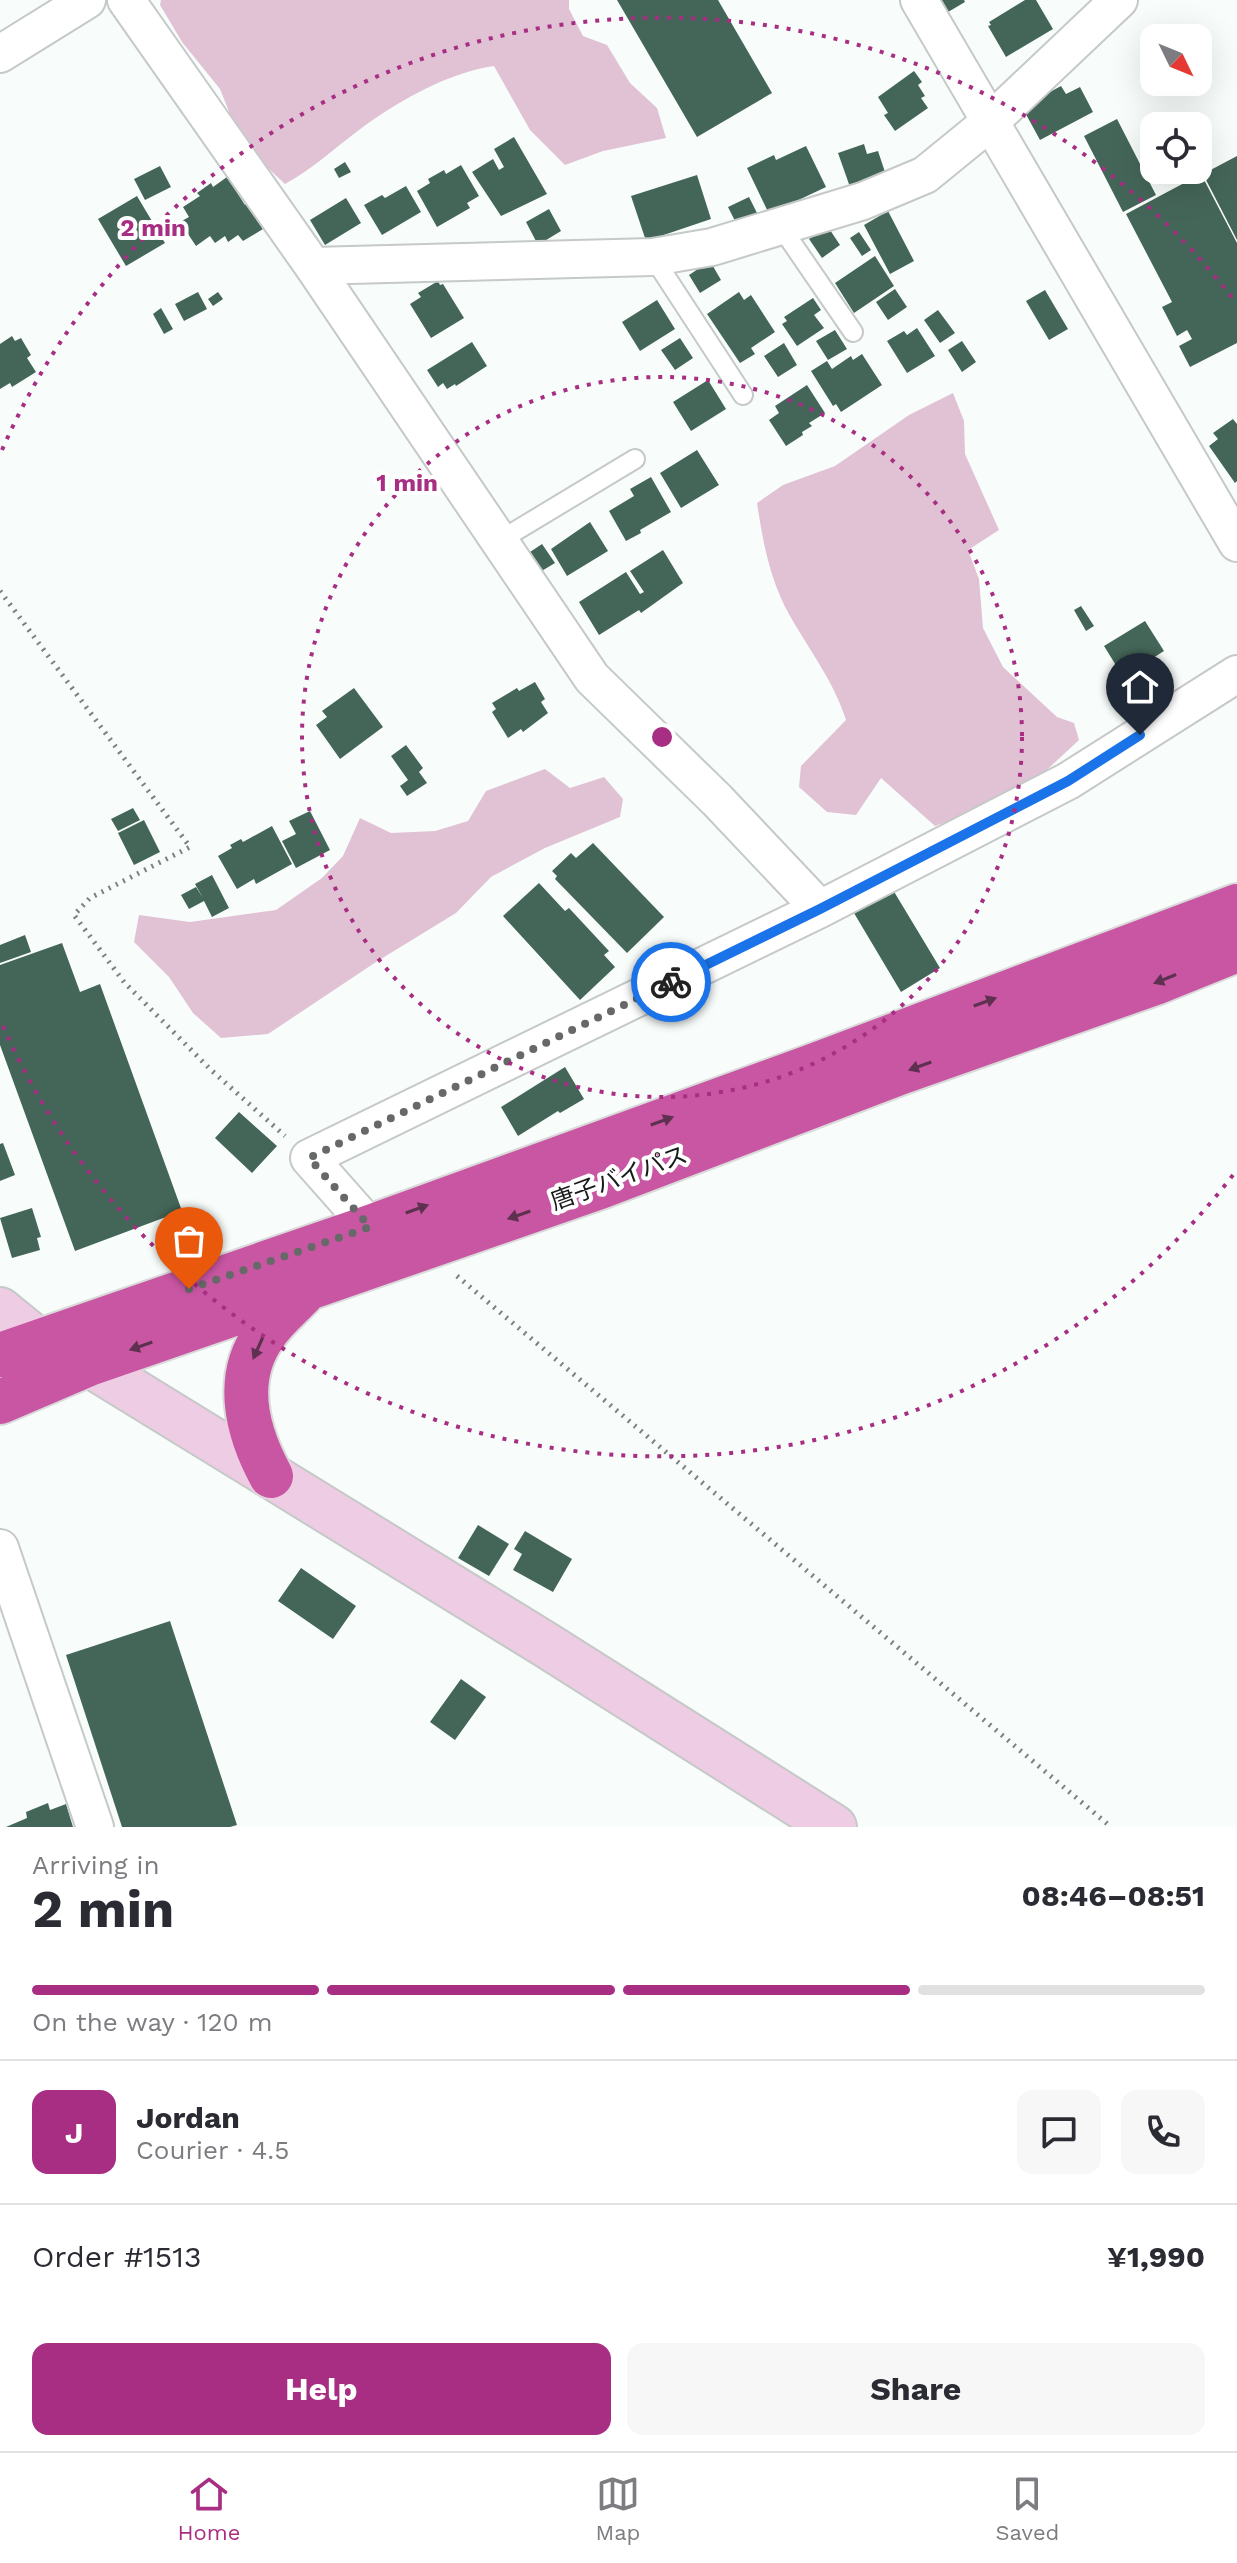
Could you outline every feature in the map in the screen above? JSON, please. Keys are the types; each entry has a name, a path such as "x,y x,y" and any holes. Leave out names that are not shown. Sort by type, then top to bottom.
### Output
{"highway":[{"name":"唐子バイパス","path":"19,1348 370,1227 810,1067 1237,906"},
{"name":"唐子バイパス","path":"0,1402 89,1364 600,1187 902,1072 1155,983 1237,950"},
{"path":"271,1476 258,1452 253,1433 246,1402 246,1375 264,1335 308,1288"}],"street":[{"path":"0,54 87,0"},
{"path":"126,0 313,266 592,678 717,800 820,909"},
{"path":"919,0 1237,543"},
{"path":"313,266 653,257 712,247 863,201 925,175 990,122 1119,0"},
{"path":"370,1227 309,1158 820,909 1068,781 1237,674"},
{"path":"0,1310 19,1348 89,1364 834,1827"},
{"path":"0,1548 95,1827"}],"lane":[{"path":"781,227 853,332"},
{"path":"653,257 743,395"},
{"path":"499,541 635,459"}],"path":[{"path":"0,591 190,847 90,898 74,915 124,982 173,1033 309,1158"},
{"path":"424,1248 1111,1827"}],"shaded area":[{"path":"161,0 569,0 569,9 583,36 607,45 630,83 657,108 666,138 603,151 565,165 530,130 494,66 456,76 418,92 365,125 285,184 269,169 230,114 220,89 182,42 160,5"},
{"path":"953,393 964,421 965,454 999,530 968,550 979,579 983,628 1003,667 1057,717 1074,723 1079,740 1035,781 983,808 935,826 881,778 856,815 827,812 799,787 801,766 846,720 828,680 777,589 757,503 783,485 835,466 909,415"},
{"path":"545,769 570,788 604,777 623,799 620,817 545,848 491,877 456,913 268,1034 221,1038 193,1013 169,977 134,942 139,915 190,922 276,910 322,878 343,856 360,818 391,833 435,831 468,821 486,791"}],"building":[{"path":"617,0 718,0 772,93 697,137"},
{"path":"934,0 964,0 965,2 943,15"},
{"path":"1025,0 1036,0 1053,29 1006,57 988,26 991,25 989,22"},
{"path":"914,71 922,82 918,85 925,96 921,98 928,108 895,131 884,115 888,113 878,97"},
{"path":"1061,86 1066,94 1080,87 1093,112 1040,140 1022,107"},
{"path":"1117,119 1140,164 1140,184 1150,184 1156,195 1123,212 1084,136"},
{"path":"514,137 547,194 501,216 472,172 493,159 499,170 504,167 494,149"},
{"path":"864,144 867,154 878,151 886,175 850,187 838,153"},
{"path":"806,146 826,187 769,214 747,168 774,155 776,160"},
{"path":"1237,156 1237,240 1208,184 1212,184 1212,169"},
{"path":"345,162 351,172 339,178 334,169"},
{"path":"461,165 479,196 467,203 470,208 437,227 417,191 430,183 428,179 444,170 446,174"},
{"path":"160,166 171,187 145,200 134,179"},
{"path":"697,175 711,219 646,241 631,196"},
{"path":"227,177 245,205 249,201 263,229 243,241 238,235 228,242 225,236 215,243 210,236 196,246 180,222 189,217 183,207 200,196 197,193 211,183 213,187"},
{"path":"1182,184 1206,184 1237,243 1237,343 1190,367 1179,346 1192,339 1187,330 1177,336 1162,307 1172,302 1126,214"},
{"path":"406,186 421,212 382,235 364,205"},
{"path":"137,196 165,243 126,266 98,219"},
{"path":"749,197 759,217 738,227 728,207"},
{"path":"346,198 361,223 325,245 310,220"},
{"path":"549,209 561,231 538,245 526,222"},
{"path":"888,211 914,261 890,274 864,225"},
{"path":"828,227 840,245 822,258 809,239"},
{"path":"859,232 871,250 862,256 850,238"},
{"path":"875,256 894,286 854,313 835,283"},
{"path":"710,261 721,280 700,293 689,275"},
{"path":"438,281 464,318 431,338 410,304 421,297 418,293"},
{"path":"895,289 907,307 888,320 876,302"},
{"path":"1045,290 1068,329 1049,340 1026,301"},
{"path":"198,292 207,309 184,321 175,304"},
{"path":"218,292 223,299 213,306 208,299"},
{"path":"739,292 744,300 751,295 775,332 751,348 755,354 740,363 707,314"},
{"path":"813,298 821,310 814,315 824,328 797,346 782,324 787,321 784,317"},
{"path":"657,300 675,329 640,351 622,322"},
{"path":"161,308 173,329 164,334 153,314"},
{"path":"938,310 955,333 940,343 924,320"},
{"path":"917,328 935,356 907,373 887,341 904,331 907,335"},
{"path":"835,330 847,349 828,360 816,341"},
{"path":"12,336 15,341 21,338 31,355 27,358 36,372 12,387 10,383 0,389 0,344"},
{"path":"680,338 693,358 675,370 661,350"},
{"path":"962,341 976,362 962,372 948,350"},
{"path":"472,342 487,366 456,386 447,389 443,383 438,387 427,370"},
{"path":"784,343 797,365 778,377 764,356"},
{"path":"862,354 882,385 841,412 836,404 833,406 811,371 827,361 832,369 851,356 853,360"},
{"path":"708,380 726,409 691,431 673,402"},
{"path":"807,385 825,413 809,423 812,426 802,432 803,435 786,446 769,420 779,413 775,406"},
{"path":"1233,419 1237,424 1235,483 1209,446 1218,439 1213,433"},
{"path":"697,450 719,485 681,508 660,473"},
{"path":"651,477 671,512 626,541 609,511 634,496 630,489"},
{"path":"590,522 608,551 567,576 551,549"},
{"path":"542,544 555,563 535,575 524,556"},
{"path":"663,550 683,583 641,613 639,610 599,635 579,602 626,572 640,594 644,592 630,571"},
{"path":"1081,606 1094,626 1086,631 1074,610"},
{"path":"1145,621 1164,651 1153,658 1155,661 1125,680 1104,646"},
{"path":"1142,680 1153,699 1131,711 1120,692"},
{"path":"535,682 545,699 541,702 548,713 523,732 521,729 508,738 492,712 496,709 492,703 517,688 519,691"},
{"path":"354,688 383,727 340,759 316,725 327,717 322,711"},
{"path":"406,745 423,768 419,772 427,783 407,796 400,786 408,780 391,756"},
{"path":"133,808 140,820 118,831 111,819"},
{"path":"310,811 330,850 296,868 282,841 296,834 289,821"},
{"path":"144,820 160,852 134,865 118,833"},
{"path":"272,826 292,864 256,884 254,879 237,889 218,856 232,848 230,845 241,839 243,842"},
{"path":"593,843 664,917 627,953 555,879 557,876 552,871 571,853 576,858"},
{"path":"212,875 229,908 212,917 204,901 189,909 181,895 196,887 203,898 195,884"},
{"path":"539,883 565,911 569,908 609,951 604,955 615,967 580,1000 503,916"},
{"path":"890,885 940,968 901,992 851,908"},
{"path":"25,935 31,952 0,963 0,945"},
{"path":"62,943 80,992 100,984 182,1211 75,1251 0,1045 0,965"},
{"path":"565,1067 584,1099 518,1136 501,1107"},
{"path":"239,1112 277,1146 252,1173 215,1138"},
{"path":"3,1143 15,1175 0,1181 0,1144"},
{"path":"32,1208 41,1237 37,1238 40,1250 12,1258 0,1218"},
{"path":"478,1525 509,1544 489,1576 458,1558"},
{"path":"525,1531 572,1559 553,1592 513,1570 522,1554 514,1549"},
{"path":"301,1568 356,1606 333,1639 278,1601"},
{"path":"170,1621 237,1825 122,1827 66,1655"},
{"path":"461,1679 486,1697 455,1740 430,1722"},
{"path":"48,1803 50,1810 66,1804 73,1827 6,1827 27,1818 26,1812"}],"way so far":[{"path":"189,1289 370,1227 309,1158 671,982"}],"route":[{"path":"671,982 1068,781 1140,735"}]}
